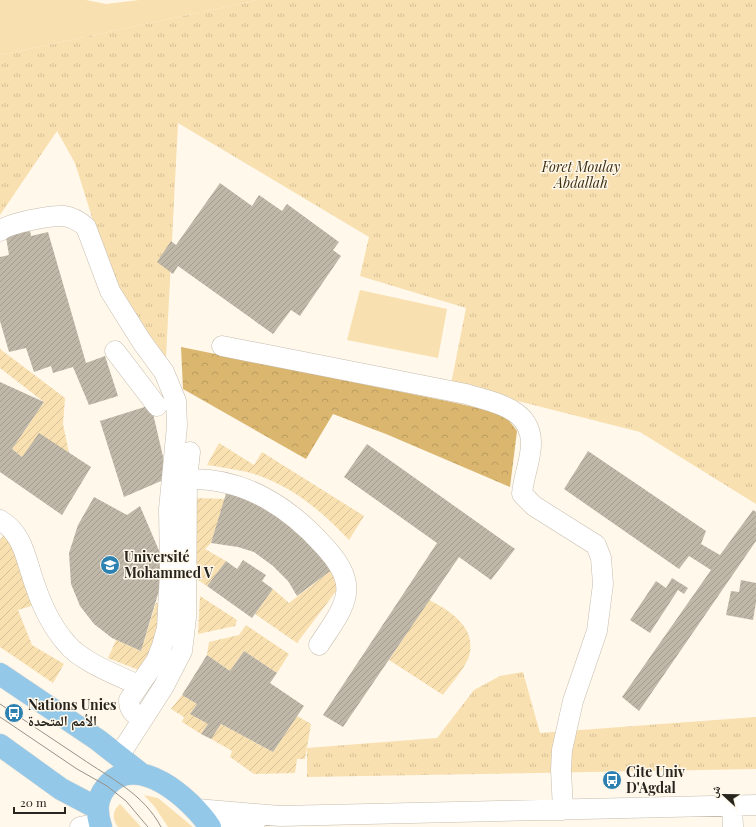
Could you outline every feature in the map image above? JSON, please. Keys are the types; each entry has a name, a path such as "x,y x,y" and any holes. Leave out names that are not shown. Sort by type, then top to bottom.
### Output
{"main road":[{"path":"0,674 119,756 140,773 165,784 187,800 197,809 210,827"},
{"path":"0,745 61,789 94,821 102,792 110,782 122,775 140,773"}],"street":[{"path":"0,231 16,225 54,216 66,216 79,221 86,227 110,291 142,342 164,372 176,401 177,426 169,509 170,572 167,628 156,661 132,694 129,707 141,719"},
{"path":"142,342 118,355 156,406"},
{"path":"222,346 466,394 503,405 522,417 530,431 530,453 523,480 522,494 534,506 596,545 601,558 603,584 597,631 573,700 562,750 561,770 574,815"},
{"path":"119,756 141,719 164,686 182,651 186,618 187,479 190,452"},
{"path":"187,479 203,479 222,482 250,491 272,502 293,515 335,558 345,580 346,594 341,609 319,645"},
{"path":"0,520 13,530 23,546 35,586 50,621 67,645 85,659 138,685"},
{"path":"732,806 733,827"},
{"path":"197,809 280,816 574,815 756,806"},
{"path":"226,827 280,816"}],"green space":[{"path":"0,0 86,0 106,4 139,0 258,0 0,55"},
{"name":"Foret Moulay Abdallah","path":"258,0 756,0 756,504 640,432 451,384 466,308 360,276 369,237 178,123 166,358 144,337 111,278 75,163 57,131 0,215 0,55"},
{"path":"360,290 447,309 438,358 347,340"},
{"path":"181,347 504,414 517,431 510,487 386,434 333,414 306,459 183,389"},
{"path":"0,349 65,398 63,424 69,453 22,457 12,449 44,402 0,368"},
{"path":"219,443 254,465 262,452 364,516 349,540 315,508 302,498 276,483 247,472 207,465"},
{"path":"195,498 225,499 211,543 205,549 226,561 207,586 197,579"},
{"path":"5,534 47,601 18,610 32,645 64,664 53,683 0,647 0,540"},
{"path":"333,569 343,582 297,643 255,614 273,589 289,603"},
{"path":"200,596 237,620 235,626 198,634"},
{"path":"429,600 446,609 453,615 466,629 469,637 469,656 461,671 443,695 389,660"},
{"path":"156,603 176,606 177,641 154,676 108,658 116,640 141,651"},
{"path":"246,625 289,654 277,673 244,651 230,671 207,655 209,642 239,635"},
{"path":"523,672 540,733 756,717 756,769 307,777 307,748 437,738 474,690 500,676"},
{"path":"182,695 197,704 190,714 208,724 201,734 182,722 184,717 171,709"},
{"path":"297,716 311,724 305,759 297,759 295,773 254,774 230,757 232,751 211,739 221,724 273,752"},
{"path":"144,795 158,798 193,827 168,827 155,807"},
{"path":"120,804 141,827 118,827 114,818 114,812"}],"building":[{"path":"220,183 252,206 259,195 282,211 287,204 339,242 333,250 341,256 300,316 291,310 273,334 178,266 173,274 157,262 171,241 176,245"},
{"path":"29,225 31,236 48,232 86,363 105,356 118,396 89,405 73,367 53,373 51,366 34,372 26,348 9,352 0,321 0,257 9,255 5,231"},
{"path":"0,382 44,402 12,449 22,457 39,433 91,467 62,515 0,472"},
{"path":"151,405 168,478 124,497 100,421"},
{"path":"367,444 515,549 491,580 459,557 343,727 323,715 437,543 344,477"},
{"path":"588,451 706,531 701,544 720,555 753,510 756,512 756,541 639,711 622,697 711,570 689,556 679,569 564,489"},
{"path":"228,487 286,514 333,569 297,596 288,581 273,566 254,552 238,547 211,543"},
{"path":"94,497 127,515 140,506 166,567 141,651 112,638 94,624 80,606 71,584 69,553 78,525"},
{"path":"243,560 266,575 262,581 273,589 252,618 207,586 226,561 237,569"},
{"path":"672,578 688,588 684,594 678,590 650,633 630,620 656,581 666,588"},
{"path":"741,580 756,583 756,602 753,620 726,615 731,591 739,592"},
{"path":"244,651 277,673 270,683 304,706 273,752 221,724 211,739 201,734 208,724 190,714 197,704 182,695 207,655 230,671"}],"tram line":[{"path":"0,704 126,788 154,815 161,827"},
{"path":"0,717 77,769 107,786 126,801 148,827"}],"place":[{"name":"Université Mohammed V","path":"110,565"},
{"name":"Nations Unies الأمم المتحدة","path":"14,713"},
{"name":"Cite Univ D'Agdal","path":"612,780"}]}
